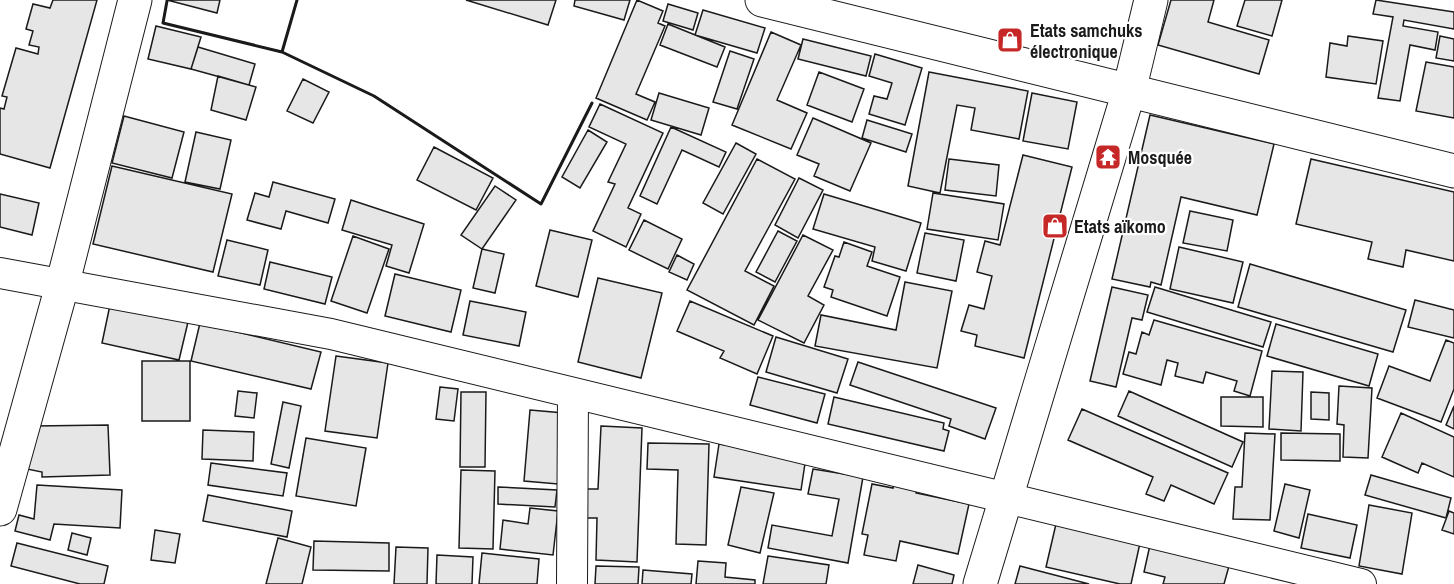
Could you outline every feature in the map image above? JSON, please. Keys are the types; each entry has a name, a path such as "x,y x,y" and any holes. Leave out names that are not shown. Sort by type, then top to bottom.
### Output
{"street":[{"path":"0,508 62,286 135,0"},
{"path":"762,0 1454,171"},
{"path":"980,584 1004,498 1129,91 1151,0"},
{"path":"0,273 331,334 1361,584"},
{"path":"572,584 573,393"}],"building":[{"path":"53,0 97,0 50,168 0,154 0,108 4,109 7,97 2,96 16,48 38,54 39,47 29,45 33,31 26,29 33,4 50,8"},
{"path":"167,0 220,0 217,13"},
{"path":"466,0 556,0 548,25"},
{"path":"575,0 630,0 624,20 574,6"},
{"path":"637,0 663,11 658,23 665,26 636,94 655,102 647,120 596,98"},
{"path":"1171,0 1214,0 1208,22 1269,40 1259,74 1158,45"},
{"path":"1245,0 1282,0 1272,36 1237,26"},
{"path":"1376,0 1454,12 1454,29 1404,20 1403,26 1438,32 1435,50 1410,45 1400,101 1378,98 1393,17 1373,14"},
{"path":"668,4 698,13 693,30 663,21"},
{"path":"703,10 765,28 757,53 695,35"},
{"path":"668,24 725,47 717,67 660,45"},
{"path":"156,26 201,37 191,69 148,59"},
{"path":"771,32 801,45 777,100 807,113 791,149 732,125"},
{"path":"1348,36 1383,41 1376,84 1326,77 1330,43 1347,46"},
{"path":"1440,36 1454,39 1454,61 1436,58"},
{"path":"803,39 871,56 866,76 798,59"},
{"path":"198,47 255,64 249,85 191,69"},
{"path":"730,51 754,59 737,109 713,102"},
{"path":"875,54 922,68 905,125 869,114 874,96 887,99 892,83 869,76"},
{"path":"1426,62 1454,67 1454,118 1416,111"},
{"path":"819,72 864,89 852,122 807,105"},
{"path":"929,72 1028,91 1019,139 971,130 975,108 957,105 940,193 908,186"},
{"path":"218,76 256,87 246,120 211,110"},
{"path":"303,79 329,92 313,123 287,111"},
{"path":"659,93 709,108 701,135 651,120"},
{"path":"1032,93 1077,102 1068,149 1023,141"},
{"path":"600,104 663,133 628,208 641,214 626,247 593,231 615,184 608,182 626,144 589,127"},
{"path":"1150,115 1274,144 1257,215 1181,197 1161,285 1151,282 1150,287 1112,279"},
{"path":"124,116 184,132 172,178 112,163"},
{"path":"813,118 871,143 850,191 814,176 819,164 797,155"},
{"path":"867,120 912,134 906,152 862,138"},
{"path":"671,127 726,152 719,167 682,150 657,204 640,196"},
{"path":"588,130 607,142 580,188 562,177"},
{"path":"196,132 231,140 220,189 185,182"},
{"path":"736,143 756,154 723,214 703,203"},
{"path":"434,147 493,178 476,210 417,180"},
{"path":"1023,155 1072,167 1024,358 975,346 977,335 961,331 969,305 984,309 992,276 977,272 985,241 1000,245"},
{"path":"757,159 795,179 745,271 774,286 754,325 687,290"},
{"path":"949,159 999,165 996,196 945,190"},
{"path":"1311,159 1454,192 1454,261 1406,250 1403,267 1368,259 1372,242 1296,224"},
{"path":"112,166 232,194 213,272 93,244"},
{"path":"799,178 823,190 798,238 775,225"},
{"path":"273,182 335,199 328,223 286,211 281,229 247,220 255,193 269,197"},
{"path":"495,186 516,200 482,249 461,235"},
{"path":"933,193 1004,204 998,240 927,229"},
{"path":"0,194 39,203 32,235 0,227"},
{"path":"824,194 921,223 906,271 872,261 875,247 813,229"},
{"path":"351,200 424,224 409,273 386,266 392,245 342,230"},
{"path":"1190,211 1233,220 1227,251 1183,243"},
{"path":"644,220 682,239 668,269 629,250"},
{"path":"550,230 592,240 578,297 536,286"},
{"path":"778,231 797,241 775,282 756,272"},
{"path":"925,233 964,240 956,281 917,273"},
{"path":"803,235 833,250 808,296 824,305 804,343 758,320"},
{"path":"353,236 389,249 367,313 331,301"},
{"path":"227,240 268,250 260,285 218,276"},
{"path":"844,242 872,252 867,266 900,277 887,316 831,297 833,290 824,287 835,256 839,257"},
{"path":"1179,247 1243,262 1233,303 1170,289"},
{"path":"482,249 504,254 495,293 473,288"},
{"path":"677,255 694,264 687,280 669,272"},
{"path":"270,262 332,277 325,304 264,289"},
{"path":"1250,264 1406,310 1393,352 1238,307"},
{"path":"395,274 461,290 451,332 385,316"},
{"path":"598,278 662,293 641,378 578,362"},
{"path":"905,282 952,291 937,368 815,346 821,315 896,330"},
{"path":"1112,287 1148,295 1142,320 1132,318 1116,387 1090,381"},
{"path":"1155,287 1271,322 1263,347 1147,312"},
{"path":"1415,300 1454,310 1454,338 1408,327"},
{"path":"470,301 526,312 519,346 463,335"},
{"path":"690,301 773,336 757,374 720,358 724,351 677,331"},
{"path":"110,305 188,322 179,360 102,343"},
{"path":"1154,320 1262,351 1250,396 1234,391 1237,381 1206,372 1203,383 1175,376 1178,363 1167,360 1161,385 1123,374 1129,352 1136,354 1142,332 1149,335"},
{"path":"200,323 321,352 311,389 191,361"},
{"path":"1276,324 1378,354 1369,386 1267,356"},
{"path":"776,337 848,359 837,393 766,372"},
{"path":"1446,340 1454,343 1454,389 1441,422 1377,398 1389,366 1430,381"},
{"path":"336,356 388,363 377,438 325,431"},
{"path":"142,361 190,361 190,421 142,421"},
{"path":"858,362 996,408 985,439 949,426 951,419 850,385"},
{"path":"1272,371 1303,372 1301,431 1269,429"},
{"path":"758,377 825,394 817,423 750,405"},
{"path":"1339,386 1372,388 1368,458 1343,457 1344,425 1337,424"},
{"path":"440,387 458,389 454,421 436,419"},
{"path":"238,391 257,393 254,418 235,416"},
{"path":"1129,391 1243,442 1232,467 1118,416"},
{"path":"461,392 486,392 485,467 460,467"},
{"path":"1311,392 1329,393 1329,420 1311,419"},
{"path":"834,397 944,423 943,429 949,431 944,451 828,424"},
{"path":"1221,397 1263,397 1263,427 1221,426"},
{"path":"283,402 301,406 289,468 271,464"},
{"path":"1454,406 1454,429 1446,425"},
{"path":"1082,409 1228,473 1214,504 1171,485 1164,501 1146,494 1153,477 1068,440"},
{"path":"530,410 564,413 558,484 524,481"},
{"path":"1401,413 1454,437 1454,477 1422,463 1418,473 1382,457"},
{"path":"108,425 110,475 42,477 42,472 27,469 34,426"},
{"path":"601,426 642,428 637,562 596,560 597,518 586,518 587,489 598,489"},
{"path":"203,430 254,432 253,461 202,459"},
{"path":"1245,433 1275,434 1270,520 1233,519 1235,487 1242,487"},
{"path":"1281,433 1340,434 1340,461 1281,460"},
{"path":"306,438 366,448 356,506 296,496"},
{"path":"648,443 709,444 706,545 676,544 678,470 647,469"},
{"path":"719,444 806,457 801,490 714,477"},
{"path":"211,463 287,473 283,496 208,485"},
{"path":"813,469 863,477 848,563 768,548 772,525 832,536 839,499 808,494"},
{"path":"461,470 495,471 493,549 459,548"},
{"path":"1371,475 1451,498 1446,518 1365,495"},
{"path":"895,478 918,483 916,493 969,504 958,554 900,541 896,561 864,555 868,535 862,534 872,484 893,488"},
{"path":"1285,484 1310,490 1299,538 1274,531"},
{"path":"37,485 122,490 120,528 54,524 50,540 15,531 19,515 34,519"},
{"path":"498,487 557,490 555,507 498,504"},
{"path":"741,487 774,493 760,553 728,545"},
{"path":"208,495 292,511 287,537 203,521"},
{"path":"1369,505 1412,513 1402,574 1359,566"},
{"path":"530,508 558,511 553,555 500,549 503,520 528,524"},
{"path":"1449,511 1454,513 1454,534 1442,530"},
{"path":"1308,514 1357,525 1350,558 1301,548"},
{"path":"1056,524 1140,543 1131,584 1120,584 1046,567"},
{"path":"155,530 180,534 175,563 151,560"},
{"path":"72,533 91,538 87,555 68,550"},
{"path":"278,538 311,547 302,584 266,584"},
{"path":"314,541 389,543 389,571 313,570"},
{"path":"17,543 108,566 104,584 80,584 11,566"},
{"path":"1150,545 1229,566 1224,584 1163,584 1165,577 1144,572"},
{"path":"396,547 428,548 427,584 394,584"},
{"path":"482,553 539,559 537,584 479,584"},
{"path":"437,555 473,557 472,584 436,584"},
{"path":"768,556 829,565 826,584 763,584"},
{"path":"698,561 726,563 725,577 755,580 755,584 696,584"},
{"path":"918,565 954,575 952,584 913,584"},
{"path":"596,566 639,567 638,584 595,584"},
{"path":"1020,566 1089,584 1015,584"},
{"path":"643,570 692,574 691,584 642,584"}],"wall":[{"path":"167,1 163,23 282,52 297,0"},
{"path":"282,52 374,96 541,204 592,103"}],"place":[{"name":"Etats samchuks électronique","path":"1010,40"},
{"name":"Mosquée","path":"1108,157"},
{"name":"Etats aïkomo","path":"1055,226"}]}
